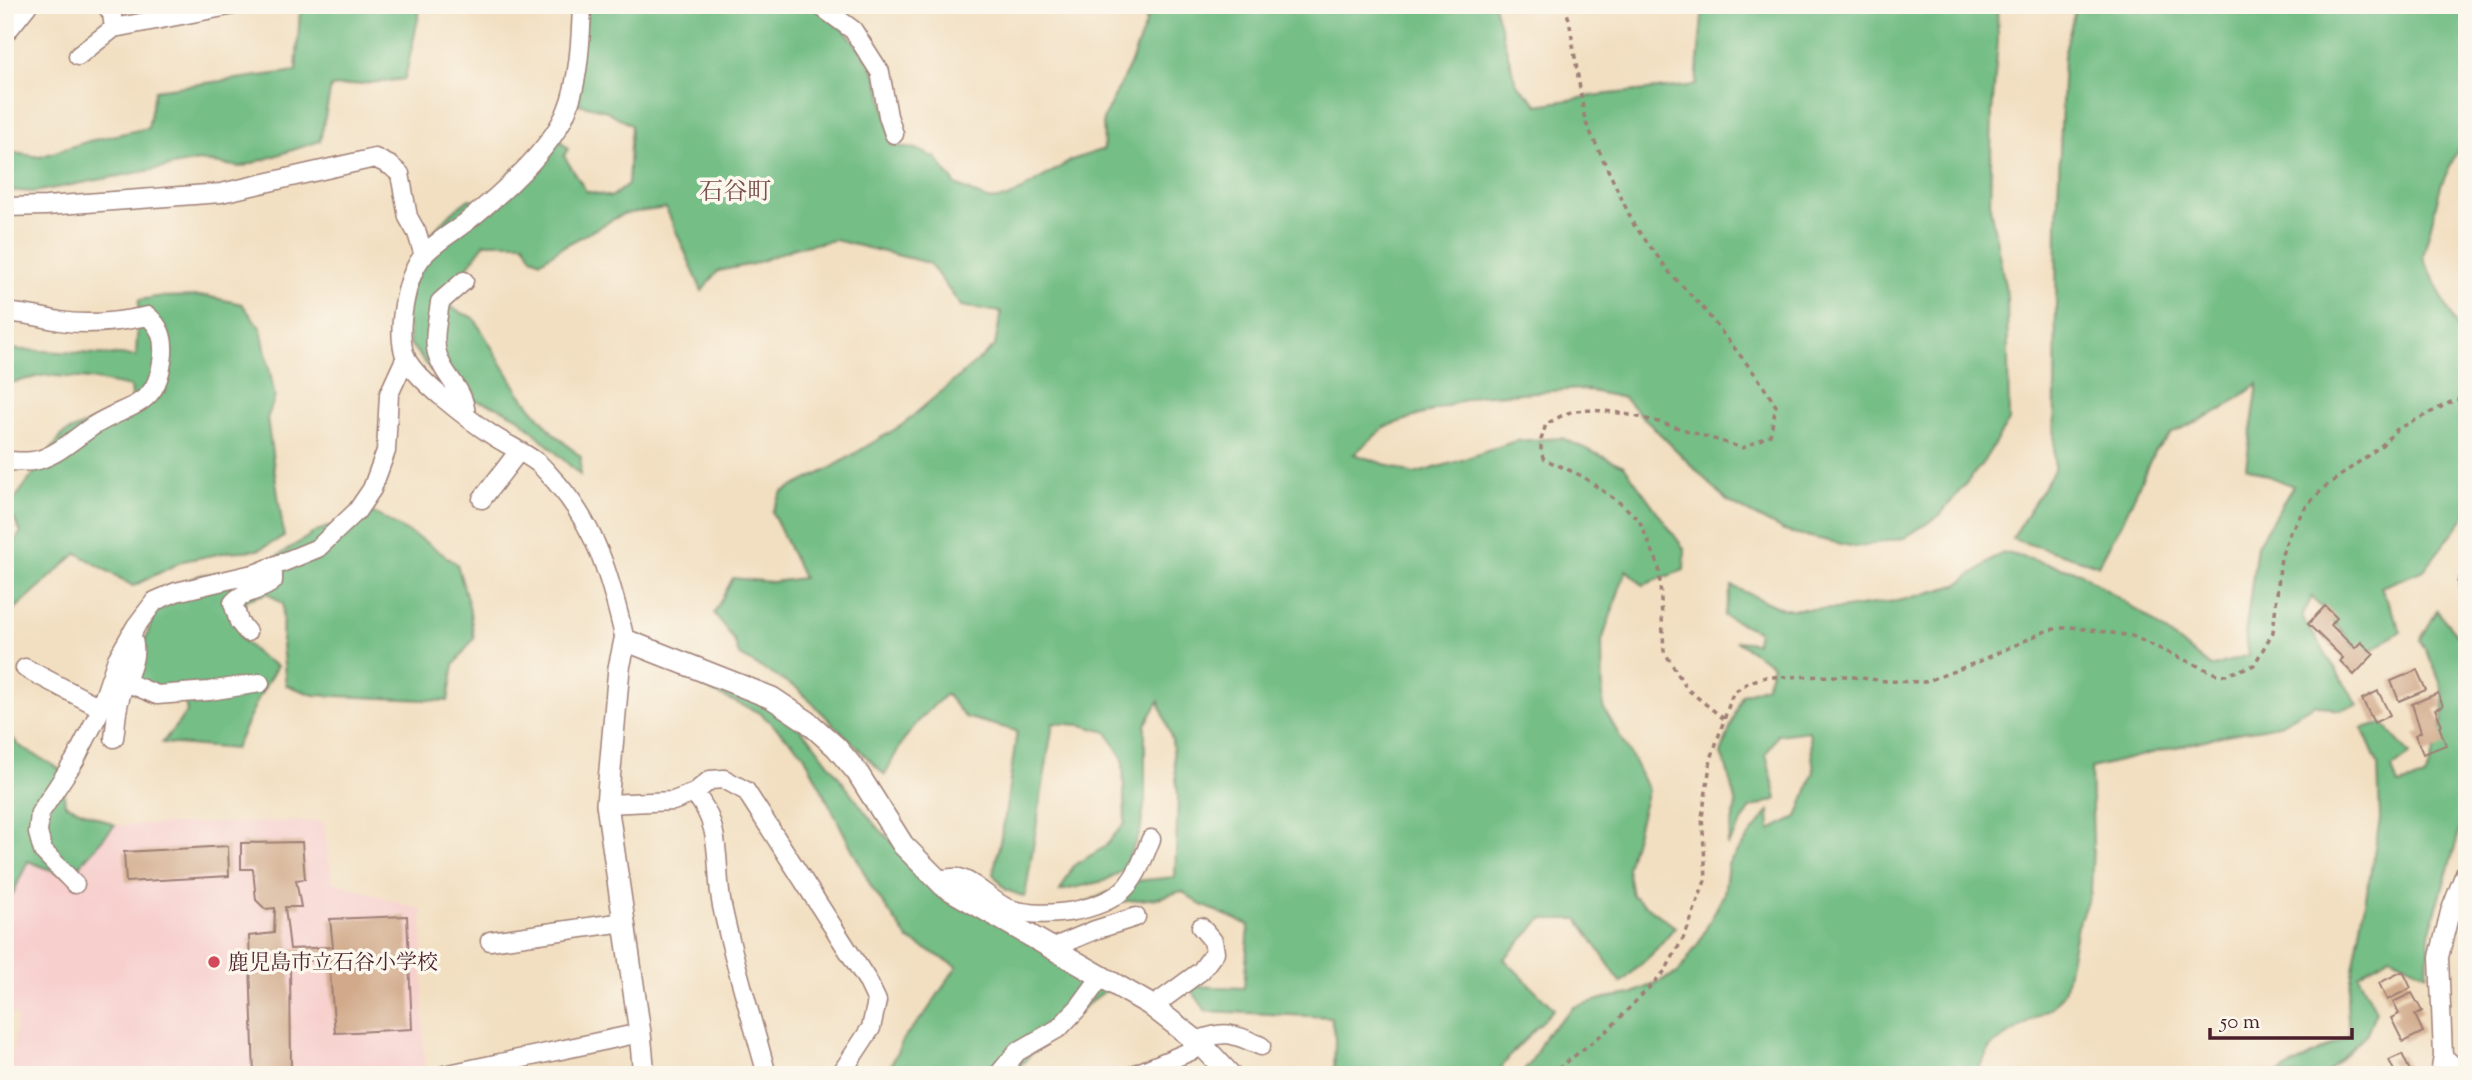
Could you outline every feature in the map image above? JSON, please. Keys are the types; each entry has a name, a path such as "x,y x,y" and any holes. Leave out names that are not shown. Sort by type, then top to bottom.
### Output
{"street":[{"path":"5,34 28,5"},
{"path":"106,5 112,14 114,28"},
{"path":"78,56 114,28 234,5"},
{"path":"75,884 43,851 38,833 40,813 75,760 101,708 117,659 131,634 155,601 176,592 273,568 318,548 356,512 372,489 386,451 389,394 405,357 402,324 411,277 424,256 518,176 550,139 567,110 580,50 582,5"},
{"path":"819,5 853,30 880,72 894,134"},
{"path":"5,207 221,193 302,177 375,158 400,174 408,217 424,256"},
{"path":"464,281 440,302 435,337 438,357 466,403 466,415"},
{"path":"5,313 20,312 62,322 116,323 148,316 159,326 164,343 161,375 151,393 127,411 96,424 54,454 36,461 5,461"},
{"path":"405,357 424,381 466,415 489,433 539,464 582,515 601,552 613,585 625,640 607,804 644,1075"},
{"path":"482,499 519,452"},
{"path":"247,632 239,622 233,603 239,596 267,587 274,581 273,568"},
{"path":"2467,582 2467,600"},
{"path":"114,738 120,698 136,647 131,634"},
{"path":"625,640 772,698 808,722 836,747 857,772 903,845 944,886 1152,1007 1200,1043 1230,1075"},
{"path":"25,668 101,708"},
{"path":"126,681 157,695 260,683"},
{"path":"607,804 673,801 694,793 710,780 724,779 746,791 867,979 877,1001 872,1028 840,1075"},
{"path":"694,793 706,807 714,828 722,905 767,1075"},
{"path":"938,880 959,878 1006,908 1038,914 1075,911 1114,897 1126,887 1139,869 1151,839"},
{"path":"2440,1075 2443,1056 2439,957 2450,912 2467,868"},
{"path":"1052,948 1136,917"},
{"path":"490,941 624,922"},
{"path":"1152,1007 1200,971 1215,952 1213,941 1201,928"},
{"path":"998,1075 1017,1052 1059,1028 1101,977"},
{"path":"1133,1075 1217,1032 1237,1035 1261,1046"},
{"path":"444,1075 640,1033"},
{"path":"2443,1056 2463,1075"}],"path":[{"path":"1564,5 1569,19 1585,121 1634,225 1670,273 1702,307 1758,378 1776,406 1770,435 1743,448 1624,414 1602,410 1573,411 1546,424 1541,440 1541,453 1545,459 1582,476 1639,520 1659,566 1664,651 1687,689 1724,719"},
{"path":"1549,1075 1609,1029 1665,971 1686,933 1706,878 1702,817 1711,759 1732,693 1749,682 1766,677 1844,676 1924,682 1978,662 2048,630 2071,626 2132,636 2216,674 2226,675 2254,665 2273,632 2281,558 2290,531 2307,505 2325,487 2382,445 2396,430 2453,401 2467,398"}],"shaded area":[{"name":"鹿児島市立石谷小学校","path":"323,821 332,881 422,910 424,1070 396,1075 10,1075 17,1014 5,1013 5,910 28,860 69,877 115,825"}],"green space":[{"path":"273,5 421,5 405,79 331,87 320,141 241,167 199,161 34,192 5,190 5,150 40,157 89,141 148,128 155,90 296,71 300,10"},
{"path":"588,5 809,5 819,9 848,34 876,75 891,145 916,149 936,158 956,185 988,200 1008,198 1072,160 1104,149 1103,119 1129,67 1146,24 1147,5 1494,5 1516,83 1538,105 1599,95 1696,85 1703,5 1997,5 1998,41 1992,113 1990,207 2007,296 2009,421 1981,465 1940,515 1904,538 1855,547 1784,531 1727,501 1624,398 1582,389 1476,396 1385,427 1354,454 1414,474 1515,441 1562,438 1624,466 1685,550 1684,570 1643,585 1626,570 1602,641 1603,707 1648,790 1627,868 1632,895 1675,927 1652,954 1621,983 1578,919 1542,919 1504,959 1554,1009 1513,1052 1496,1075 1334,1075 1335,1039 1331,1017 1206,1011 1189,986 1244,988 1249,925 1199,904 1182,891 1158,898 1078,906 1134,881 1175,877 1178,796 1172,740 1159,701 1145,725 1145,800 1140,833 1122,871 1104,881 1060,891 1073,866 1103,848 1125,823 1123,759 1107,732 1081,725 1053,723 1025,897 1006,890 993,874 1004,823 1017,731 965,717 946,694 911,731 885,775 798,689 739,655 734,640 714,613 733,578 772,582 803,578 772,512 782,492 829,469 902,425 995,346 1001,312 961,306 929,263 835,240 794,248 753,264 718,271 702,291 666,208 623,214 541,261 532,257 524,243 485,243 445,297 455,310 474,318 520,394 553,433 581,457 580,475 518,417 498,407 455,394 410,344 402,285 419,247 452,212 469,199 489,203 557,137 568,149 564,156 586,191 611,197 628,185 631,125 607,111 571,102"},
{"path":"2076,5 2467,5 2467,134 2441,185 2423,257 2467,349 2467,514 2424,570 2381,587 2401,631 2363,656 2312,597 2302,616 2358,705 2337,710 2315,704 2278,725 2091,768 2091,892 2077,926 2064,992 2052,1007 1991,1046 1975,1075 1519,1075 1530,1064 1546,1034 1574,1007 1631,994 1678,973 1699,942 1724,894 1728,864 1769,811 1770,830 1797,817 1814,771 1809,731 1778,735 1766,754 1777,799 1751,808 1727,846 1736,805 1721,754 1742,695 1766,686 1773,665 1736,641 1756,643 1758,631 1724,616 1732,586 1782,609 1839,609 1902,600 1957,585 2003,552 2079,572 2143,614 2211,667 2248,655 2245,635 2257,545 2293,486 2246,467 2258,384 2223,409 2172,433 2154,452 2122,523 2098,565 2012,539 2054,470 2057,223 2064,56"},
{"path":"206,296 242,304 261,329 275,397 267,419 284,537 258,550 228,552 183,561 133,586 77,553 5,618 5,553 21,532 8,508 63,434 133,404 131,387 90,379 46,375 5,384 5,349 136,356 139,300"},
{"path":"372,512 424,541 457,564 469,606 474,638 454,665 448,701 314,695 286,685 282,645 283,604 268,593 245,600 241,638 259,656 277,666 235,749 162,743 187,712 183,691 127,691 121,671 145,641 157,606 172,586 201,575 265,564 317,531"},
{"path":"2437,611 2467,647 2467,806 2429,934 2427,974 2391,956 2358,975 2376,1011 2367,1033 2325,1075 2275,1075 2349,1036 2347,1002 2380,820 2378,764 2362,728 2382,723 2410,754 2392,768 2398,785 2425,778 2440,731 2444,702 2439,678 2420,640"},
{"path":"660,662 773,703 811,740 875,825 940,888 1110,987 1041,1040 1014,1075 886,1075 905,1036 925,1014 957,966 909,940 872,888 803,753 760,713 713,692"},
{"path":"5,727 18,745 61,770 65,804 115,825 69,877 28,861 5,910"}],"building":[{"path":"2325,606 2337,618 2331,625 2355,648 2361,642 2374,654 2354,675 2340,661 2343,658 2308,624"},
{"path":"2417,670 2426,690 2399,701 2391,681"},
{"path":"2378,691 2390,715 2374,723 2362,699"},
{"path":"2438,693 2443,706 2435,709 2446,745 2423,754 2415,735 2421,732 2412,704"},
{"path":"302,842 305,879 296,880 301,907 285,907 290,949 333,947 330,919 407,916 412,1029 335,1033 329,960 290,961 291,1075 254,1075 249,936 274,933 275,908 265,909 256,900 253,869 241,869 241,843"},
{"path":"228,846 229,876 126,882 124,852"},
{"path":"2403,971 2411,988 2387,1000 2379,983"},
{"path":"2412,993 2422,1011 2415,1015 2423,1032 2403,1042 2391,1018 2399,1014 2393,1002"},
{"path":"2402,1054 2412,1075 2396,1075 2389,1060"}],"place":[{"name":"鹿児島市立石谷小学校","path":"214,962"}],"district":[{"name":"石谷町","path":"735,191"}]}
